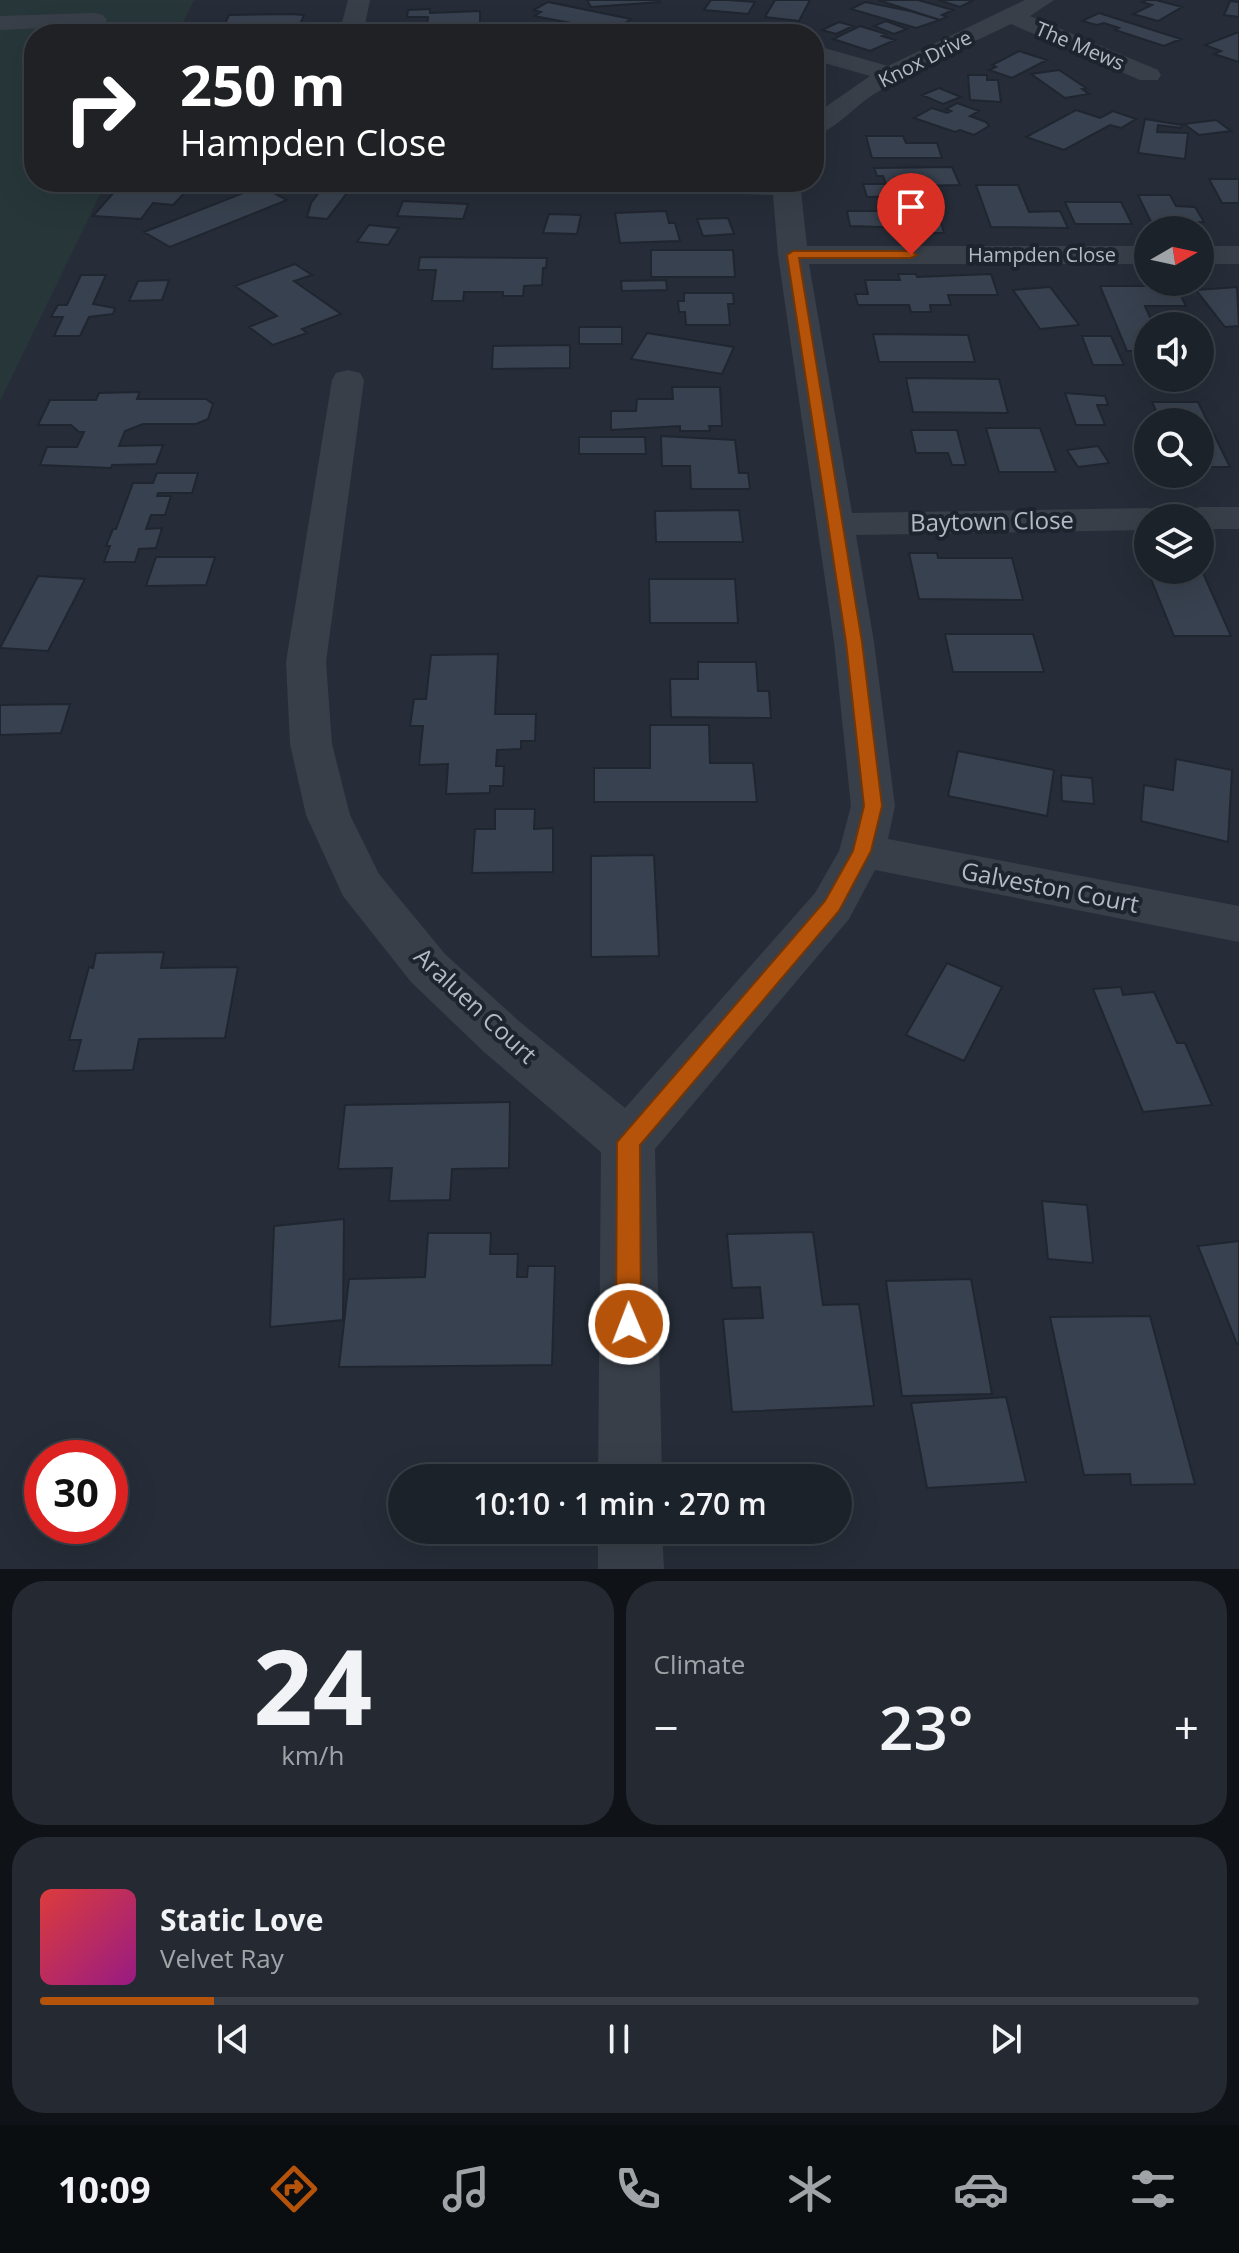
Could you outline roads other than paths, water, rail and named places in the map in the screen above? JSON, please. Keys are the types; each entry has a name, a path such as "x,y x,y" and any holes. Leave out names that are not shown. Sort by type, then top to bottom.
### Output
{"street":[{"path":"353,24 359,0"},
{"name":"Knox Drive","path":"824,118 833,109 892,75 1043,0"},
{"name":"The Mews","path":"1011,16 1149,75"},
{"path":"0,23 95,20"},
{"path":"824,55 892,75"},
{"path":"630,1464 628,1142 832,906 862,851 873,806 854,642 793,255 786,192"},
{"name":"Hampden Close","path":"793,255 1134,255"},
{"path":"1214,255 1239,255"},
{"name":"Araluen Court","path":"348,380 306,662 311,744 328,815 360,884 428,968 502,1037 628,1142"},
{"path":"1214,518 1239,518"},
{"name":"Baytown Close","path":"836,524 1134,519"},
{"name":"Galveston Court","path":"862,851 1239,924"},
{"path":"630,1544 631,1569"}]}
